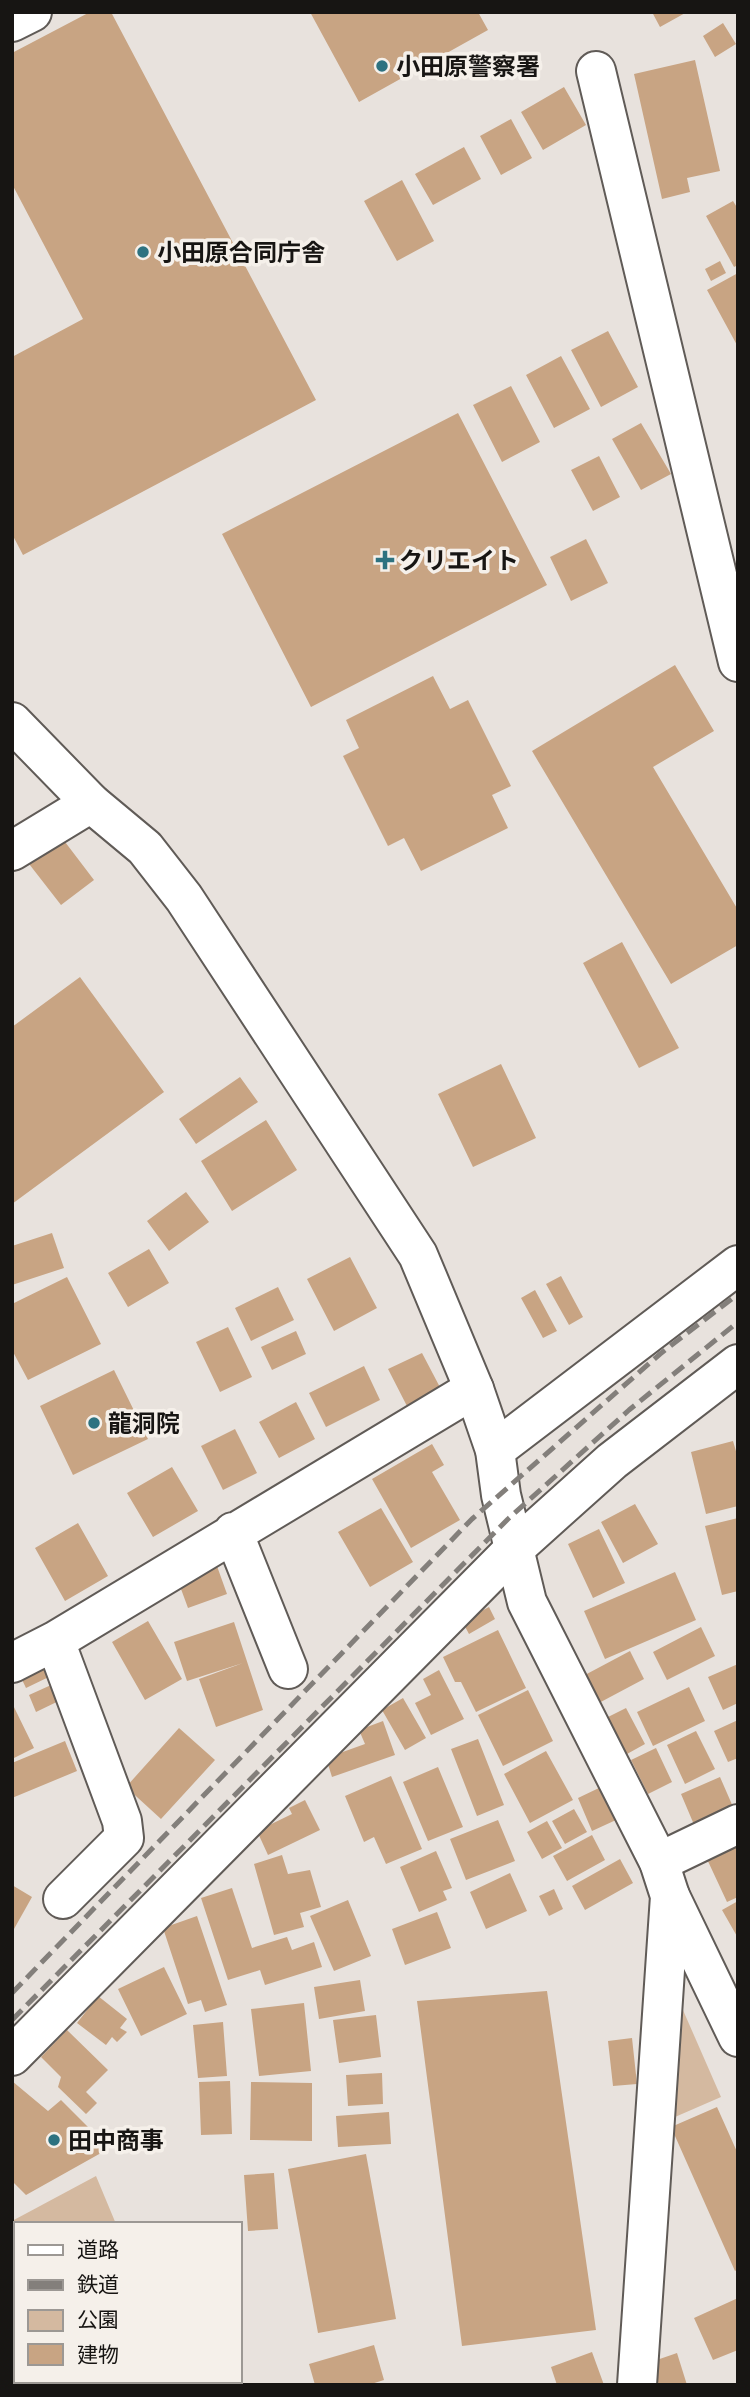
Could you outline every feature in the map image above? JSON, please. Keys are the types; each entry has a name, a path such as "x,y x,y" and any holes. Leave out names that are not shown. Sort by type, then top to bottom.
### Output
{"street":[{"path":"12,22 32,12"},
{"path":"596,71 732,608 738,662"},
{"path":"12,722 91,803 145,848 184,898 418,1255 474,1389 495,1450 501,1494 527,1602 664,1879 738,2037"},
{"path":"12,851 91,803"},
{"path":"495,1450 738,1265"},
{"path":"12,2056 515,1548 612,1461 738,1364"},
{"path":"12,1663 55,1642 233,1532 474,1389"},
{"path":"233,1532 288,1669"},
{"path":"55,1642 122,1821 124,1838 63,1899"},
{"path":"664,1879 738,1824"},
{"path":"637,2385 664,1879"}],"green space":[{"path":"679,2001 721,2097 675,2117"},
{"path":"96,2176 115,2222 14,2222 14,2383 187,2385 12,2385 12,2221"}],"building":[{"name":"小田原合同庁舎","path":"90,12 111,12 316,400 23,555 12,534 12,357 83,319 12,184 12,53"},
{"name":"小田原警察署","path":"310,12 478,12 488,30 359,102"},
{"path":"652,12 687,12 660,27"},
{"path":"723,23 736,44 715,57 703,36"},
{"path":"695,60 720,171 687,178 690,192 662,199 634,74"},
{"path":"564,87 586,125 543,150 521,112"},
{"path":"511,119 532,158 501,175 480,136"},
{"path":"464,147 481,179 433,205 415,174"},
{"path":"402,180 434,241 397,261 364,201"},
{"path":"733,201 738,209 738,265 734,267 706,216"},
{"path":"720,261 726,273 711,281 705,269"},
{"path":"738,273 738,347 707,290"},
{"path":"608,331 638,387 601,407 571,350"},
{"path":"561,356 590,409 554,428 526,375"},
{"path":"511,386 540,442 502,462 473,405"},
{"name":"クリエイト","path":"458,413 547,585 311,707 222,534"},
{"path":"641,423 671,474 641,490 612,439"},
{"path":"599,456 620,497 593,511 571,470"},
{"path":"586,539 608,583 571,601 550,557"},
{"path":"675,665 714,731 653,767 738,910 738,945 671,984 532,751"},
{"path":"433,676 450,709 468,700 511,786 492,795 508,828 421,871 404,838 388,846 343,756 359,748 346,720"},
{"path":"59,834 94,880 61,905 26,860"},
{"path":"622,942 679,1048 639,1068 583,963"},
{"path":"80,977 164,1092 12,1204 12,1027"},
{"path":"501,1064 536,1138 473,1167 438,1094"},
{"path":"240,1077 258,1102 196,1144 179,1119"},
{"path":"266,1120 297,1170 232,1211 201,1161"},
{"path":"186,1192 209,1222 169,1251 147,1221"},
{"path":"52,1233 64,1268 12,1285 12,1246"},
{"path":"149,1249 169,1283 128,1307 108,1273"},
{"path":"350,1257 377,1308 334,1331 307,1279"},
{"path":"561,1276 583,1317 569,1325 546,1284"},
{"path":"67,1277 101,1344 28,1380 12,1350 12,1304"},
{"path":"278,1287 294,1320 251,1341 235,1308"},
{"path":"535,1290 557,1331 543,1338 521,1298"},
{"path":"228,1327 252,1377 220,1392 196,1342"},
{"path":"296,1331 306,1354 272,1370 261,1347"},
{"path":"422,1353 443,1393 409,1410 388,1369"},
{"path":"364,1366 380,1400 326,1427 309,1393"},
{"name":"龍洞院","path":"114,1370 148,1439 73,1475 40,1406"},
{"path":"296,1402 315,1439 279,1458 259,1422"},
{"path":"235,1429 257,1473 223,1490 201,1446"},
{"path":"733,1441 738,1458 738,1506 706,1514 691,1452"},
{"path":"432,1444 444,1465 432,1472 460,1520 411,1548 372,1479"},
{"path":"172,1467 198,1511 153,1537 127,1493"},
{"path":"635,1504 658,1544 623,1563 601,1522"},
{"path":"381,1508 413,1562 370,1587 338,1532"},
{"path":"738,1518 738,1591 722,1595 705,1526"},
{"path":"78,1523 108,1576 65,1601 35,1548"},
{"path":"599,1529 625,1583 593,1598 568,1544"},
{"path":"213,1555 227,1594 188,1608 174,1570"},
{"path":"675,1572 696,1620 605,1659 584,1611"},
{"path":"489,1607 495,1619 469,1634 462,1621"},
{"path":"148,1621 182,1679 145,1700 112,1642"},
{"path":"234,1622 263,1710 216,1727 199,1679 243,1663 187,1681 174,1642"},
{"path":"701,1627 715,1656 667,1680 653,1652"},
{"path":"498,1630 526,1688 476,1712 461,1682 455,1682 443,1657"},
{"path":"47,1650 57,1673 26,1688 15,1665"},
{"path":"630,1651 644,1679 597,1704 583,1676"},
{"path":"738,1664 738,1703 723,1710 708,1677"},
{"path":"439,1670 464,1719 431,1735 415,1703 431,1695 423,1679"},
{"path":"60,1681 67,1697 36,1712 29,1695"},
{"path":"689,1687 705,1721 653,1746 637,1712"},
{"path":"528,1690 553,1741 503,1766 478,1715"},
{"path":"403,1698 426,1738 405,1750 382,1710"},
{"path":"12,1703 34,1748 12,1759"},
{"path":"626,1708 645,1744 627,1754 608,1717"},
{"path":"738,1720 738,1758 728,1762 714,1731"},
{"path":"383,1721 395,1755 332,1777 326,1758 365,1744 359,1730"},
{"path":"179,1728 215,1760 161,1819 126,1787"},
{"path":"696,1731 715,1769 685,1784 667,1745"},
{"path":"478,1739 504,1805 477,1816 451,1749"},
{"path":"65,1741 77,1771 12,1798 12,1763"},
{"path":"656,1748 672,1782 648,1794 631,1760"},
{"path":"546,1751 573,1800 530,1823 504,1774"},
{"path":"438,1767 463,1827 428,1841 403,1782"},
{"path":"391,1776 422,1849 386,1864 374,1837 364,1842 345,1796"},
{"path":"720,1777 737,1816 698,1834 681,1794"},
{"path":"601,1787 616,1820 592,1831 578,1798"},
{"path":"305,1800 320,1830 268,1855 257,1831 292,1814 289,1808"},
{"path":"574,1809 587,1832 565,1844 552,1821"},
{"path":"498,1820 515,1861 466,1880 450,1839"},
{"path":"547,1821 562,1848 542,1859 527,1832"},
{"path":"592,1835 605,1860 567,1881 553,1856"},
{"path":"738,1842 738,1897 727,1902 706,1857"},
{"path":"436,1851 452,1888 443,1891 447,1900 419,1912 400,1867"},
{"path":"282,1855 288,1874 310,1870 321,1907 300,1913 304,1927 274,1935 254,1864"},
{"path":"620,1859 633,1883 585,1910 572,1886"},
{"path":"510,1873 527,1911 486,1929 470,1892"},
{"path":"12,1885 32,1897 14,1929 12,1928"},
{"path":"232,1888 252,1948 287,1937 292,1950 314,1942 322,1967 265,1985 260,1970 228,1980 201,1898"},
{"path":"554,1889 563,1909 549,1916 539,1896"},
{"path":"348,1900 371,1956 334,1971 310,1916"},
{"path":"738,1901 738,1938 722,1910"},
{"path":"437,1912 451,1948 405,1965 392,1929"},
{"path":"197,1916 227,2005 205,2012 201,2000 188,2004 163,1928"},
{"path":"164,1967 187,2014 141,2036 118,1989"},
{"path":"360,1980 365,2011 319,2019 314,1987"},
{"path":"547,1991 596,2330 462,2346 417,2001"},
{"path":"98,1996 127,2019 120,2028 127,2032 117,2042 112,2037 106,2045 77,2023"},
{"path":"304,2003 311,2071 259,2076 251,2009"},
{"path":"376,2015 381,2057 339,2063 333,2020"},
{"path":"223,2022 227,2076 198,2078 193,2025"},
{"path":"67,2030 108,2070 86,2092 97,2103 86,2114 58,2087 61,2077 41,2057"},
{"path":"632,2038 637,2084 613,2086 608,2041"},
{"path":"382,2073 383,2104 348,2106 346,2075"},
{"name":"田中商事","path":"12,2081 48,2111 61,2100 89,2128 101,2153 26,2195 12,2181"},
{"path":"230,2081 232,2134 201,2135 199,2082"},
{"path":"251,2082 312,2083 312,2141 250,2140"},
{"path":"717,2107 738,2154 738,2269 735,2271 671,2127"},
{"path":"389,2112 391,2144 338,2147 336,2116"},
{"path":"366,2154 396,2319 318,2333 288,2169"},
{"path":"274,2173 278,2229 248,2231 244,2175"},
{"path":"14,2266 14,2360 12,2356"},
{"path":"738,2298 738,2350 713,2360 694,2318"},
{"path":"374,2345 384,2380 368,2385 315,2385 309,2364"},
{"path":"592,2352 604,2385 557,2385 551,2367"},
{"path":"677,2353 687,2385 659,2385 651,2362"},
{"path":"27,2383 80,2385 28,2385"}],"railway":[{"path":"12,1993 472,1519 660,1354 738,1294"},
{"path":"12,2020 508,1519 629,1410 738,1322"}],"place":[{"name":"小田原警察署","path":"382,66"},
{"name":"小田原合同庁舎","path":"143,252"},
{"name":"クリエイト","path":"385,560"},
{"name":"龍洞院","path":"94,1423"},
{"name":"田中商事","path":"54,2140"}]}
